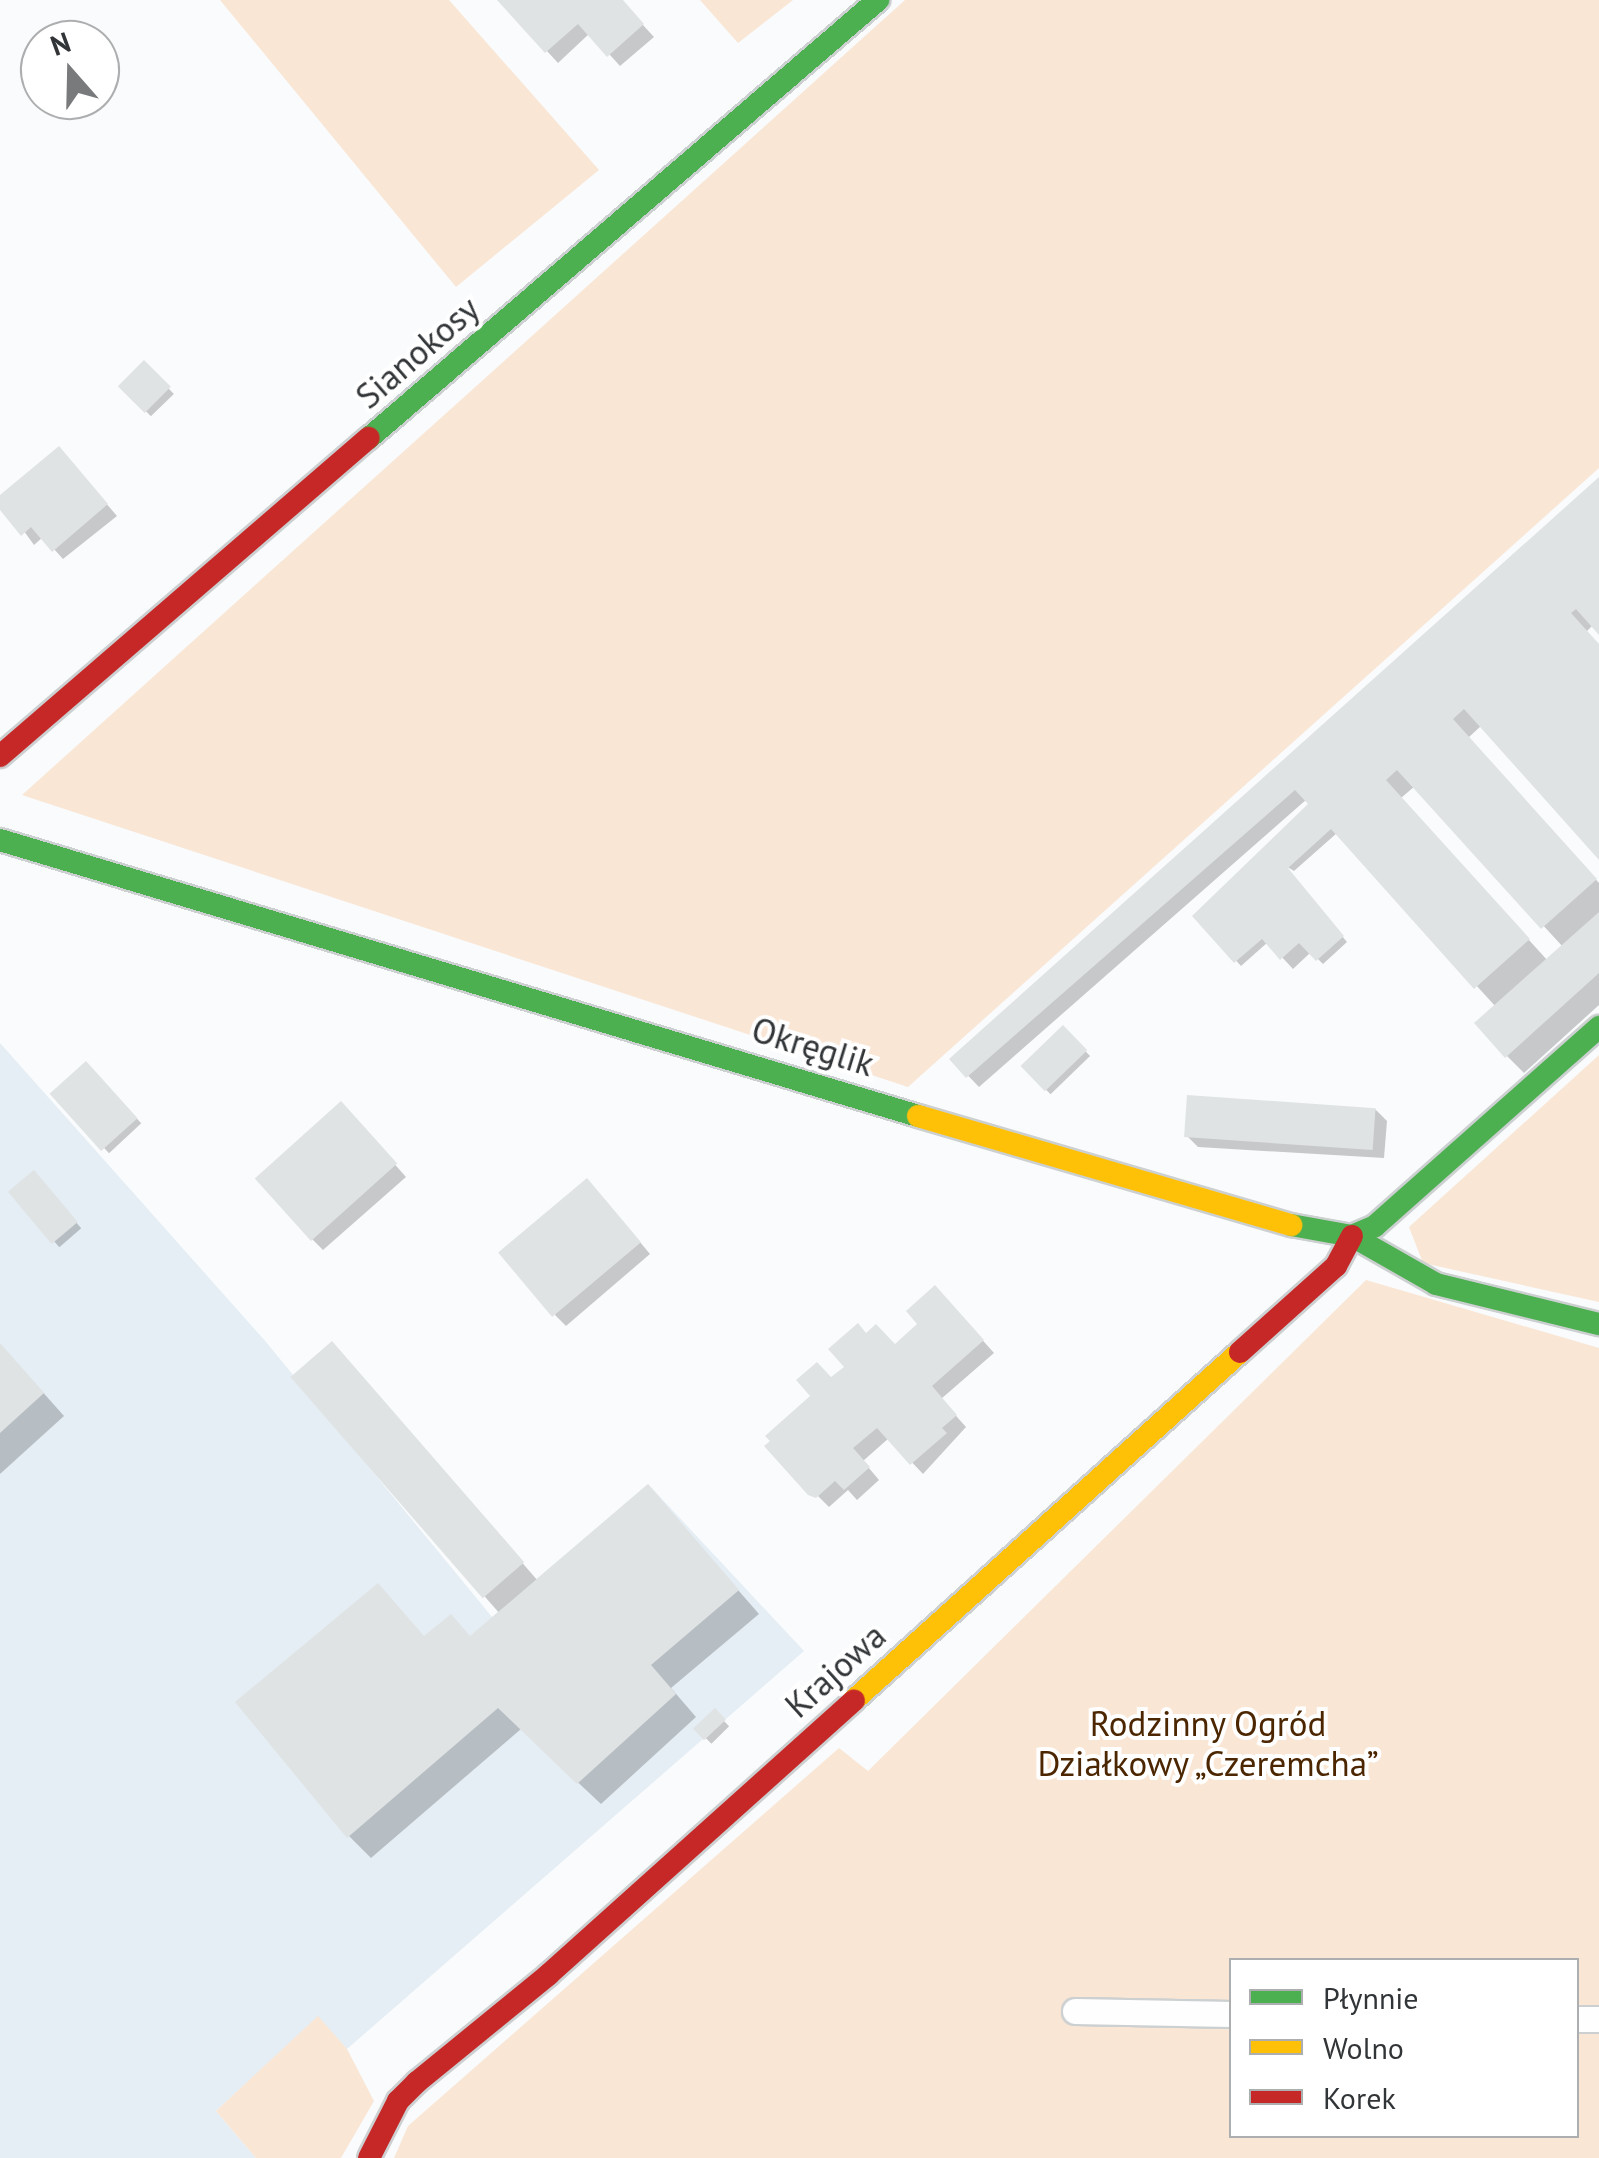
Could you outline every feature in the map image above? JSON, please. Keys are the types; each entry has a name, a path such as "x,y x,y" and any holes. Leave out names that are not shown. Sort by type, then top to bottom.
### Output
{"street":[{"name":"Sianokosy","path":"0,756 878,0"},
{"name":"Okręglik","path":"0,840 1271,1222 1352,1236 1436,1284 1599,1324"},
{"path":"1352,1236 1374,1226 1599,1027"},
{"name":"Krajowa","path":"369,2158 398,2101 417,2082 562,1963 1336,1266 1352,1236"}],"lane":[{"path":"1075,2011 1229,2014"}],"shaded area":[{"path":"0,1043 266,1342 492,1617 648,1484 804,1651 347,2049 318,2017 216,2111 256,2158 0,2158"}],"green space":[{"path":"220,0 449,0 599,170 456,287"},
{"path":"700,0 793,0 738,43"},
{"path":"905,0 1599,0 1599,468 908,1087 22,795"},
{"path":"1599,1055 1599,1302 1423,1263 1409,1227"},
{"name":"Rodzinny Ogród Działkowy „Czeremcha”","path":"1366,1280 1599,1348 1599,2158 394,2158 408,2126 839,1748 868,1771"},
{"path":"318,2016 347,2049 374,2101 341,2158 256,2158 216,2111"}],"building":[{"path":"497,0 623,0 644,24 607,57 578,24 545,53"},
{"path":"144,360 171,387 145,413 118,386"},
{"path":"59,446 108,504 52,552 31,527 21,536 0,510 0,495"},
{"path":"1599,477 1599,635 1576,609 1571,613 1599,644 1599,860 1464,709 1453,719 1597,879 1541,929 1397,770 1386,780 1530,939 1474,989 1331,829 1288,868 1344,936 1316,961 1299,943 1280,960 1262,939 1234,963 1192,916 1308,804 1295,790 966,1078 949,1059"},
{"path":"1599,912 1599,973 1505,1058 1474,1023"},
{"path":"1063,1025 1087,1050 1045,1091 1021,1066"},
{"path":"86,1061 138,1118 101,1151 50,1094"},
{"path":"1187,1095 1376,1108 1373,1150 1184,1137"},
{"path":"341,1101 397,1163 311,1241 255,1179"},
{"path":"34,1170 78,1222 52,1244 8,1192"},
{"path":"587,1178 641,1242 552,1317 498,1253"},
{"path":"935,1285 984,1340 932,1386 957,1415 942,1428 947,1433 910,1465 877,1428 853,1448 870,1467 844,1490 835,1481 816,1498 808,1495 764,1446 770,1441 765,1436 810,1396 796,1380 817,1362 831,1377 844,1367 828,1349 858,1323 866,1333 876,1324 895,1344 917,1324 906,1311"},
{"path":"332,1341 524,1562 483,1598 290,1377"},
{"path":"0,1343 44,1393 0,1433"},
{"path":"648,1484 739,1590 651,1665 676,1694 577,1784 498,1708 347,1838 235,1702 378,1583 424,1636 451,1614 470,1636"},
{"path":"715,1708 726,1720 704,1740 693,1728"}],"traffic: fast":[{"path":"369,438 878,0"},
{"path":"0,840 918,1116"},
{"path":"1352,1236 1375,1226 1599,1027"},
{"path":"1291,1225 1352,1236 1436,1284 1599,1324"}],"traffic: slow":[{"path":"918,1116 1291,1225"},
{"path":"854,1700 1240,1352"}],"traffic: jam":[{"path":"0,756 369,438"},
{"path":"1240,1352 1336,1266 1352,1236"},
{"path":"369,2158 398,2101 417,2082 548,1975 854,1700"}]}
